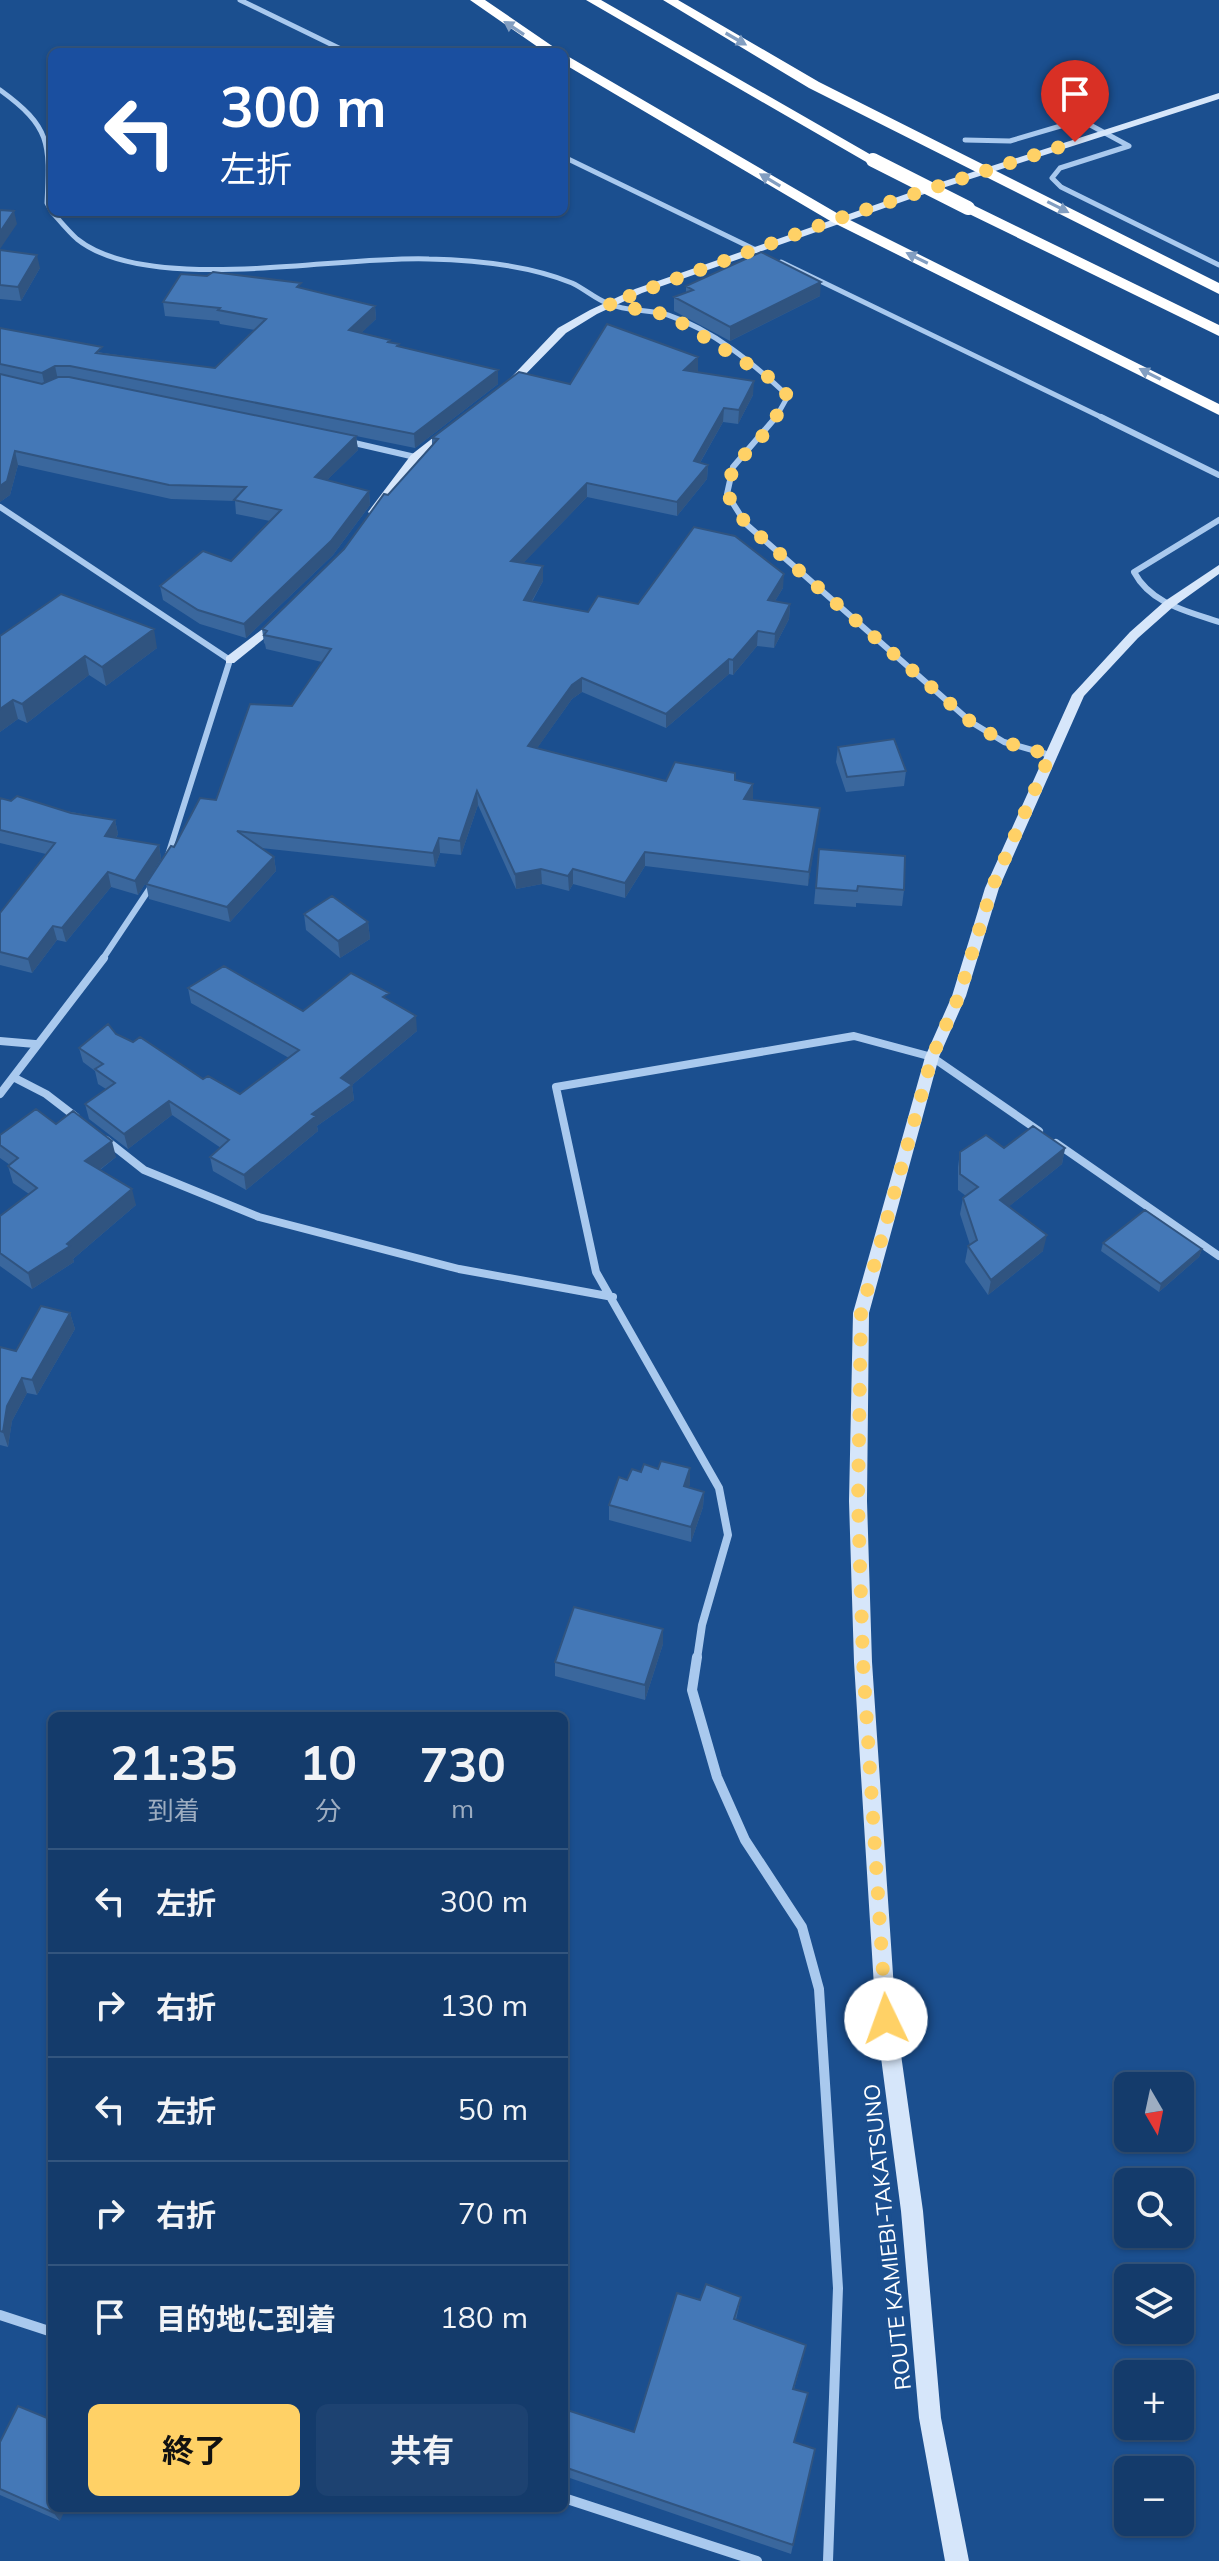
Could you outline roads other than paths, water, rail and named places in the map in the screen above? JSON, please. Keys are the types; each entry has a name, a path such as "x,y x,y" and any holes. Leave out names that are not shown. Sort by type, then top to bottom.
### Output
{"highway":[{"path":"476,0 548,48"},
{"path":"592,0 873,160 1219,331"},
{"path":"669,0 814,85 1219,289"},
{"path":"568,60 837,219 1019,307 1219,410"}],"main road":[{"path":"499,392 523,374 544,344 569,325 608,304 837,219 1219,96"},
{"path":"367,521 415,457 463,420"},
{"name":"ROUTE KAMIEBI-TAKATSUNO","path":"957,2561 930,2418 912,2211 886,2019 863,1662 858,1501 861,1313 932,1057 959,996 992,888 1078,695 1134,635 1169,604 1219,569"},
{"path":"230,660 284,615"}],"street":[{"path":"240,0 339,48"},
{"path":"0,90 39,122 48,134"},
{"path":"965,140 988,145 1014,143 1081,120 1129,146 1060,168 1052,178 1061,187 1219,265"},
{"path":"568,159 766,255"},
{"path":"48,169 48,205"},
{"path":"55,216 71,238 93,250 151,265 201,269 374,258 463,261 521,270 582,287 608,304 669,315 770,378 788,396 769,429 733,467 727,494 746,524 971,722 1004,742 1050,755"},
{"path":"778,261 1219,475"},
{"path":"342,440 415,457"},
{"path":"0,507 230,660 167,861"},
{"path":"1219,520 1134,572 1138,584 1169,604 1219,622"},
{"path":"0,1094 35,1044 125,930 160,872"},
{"path":"828,2561 838,2288 819,1989 802,1927 745,1840 717,1777 692,1690 702,1625 728,1535 719,1488 613,1297 596,1272 556,1087 854,1036 932,1057 1219,1256"},
{"path":"0,1041 35,1044"},
{"path":"13,1077 46,1094 83,1123"},
{"path":"95,1132 144,1170 259,1217 459,1269 613,1297"},
{"path":"0,2315 48,2331"},
{"path":"568,2499 757,2561"}]}
